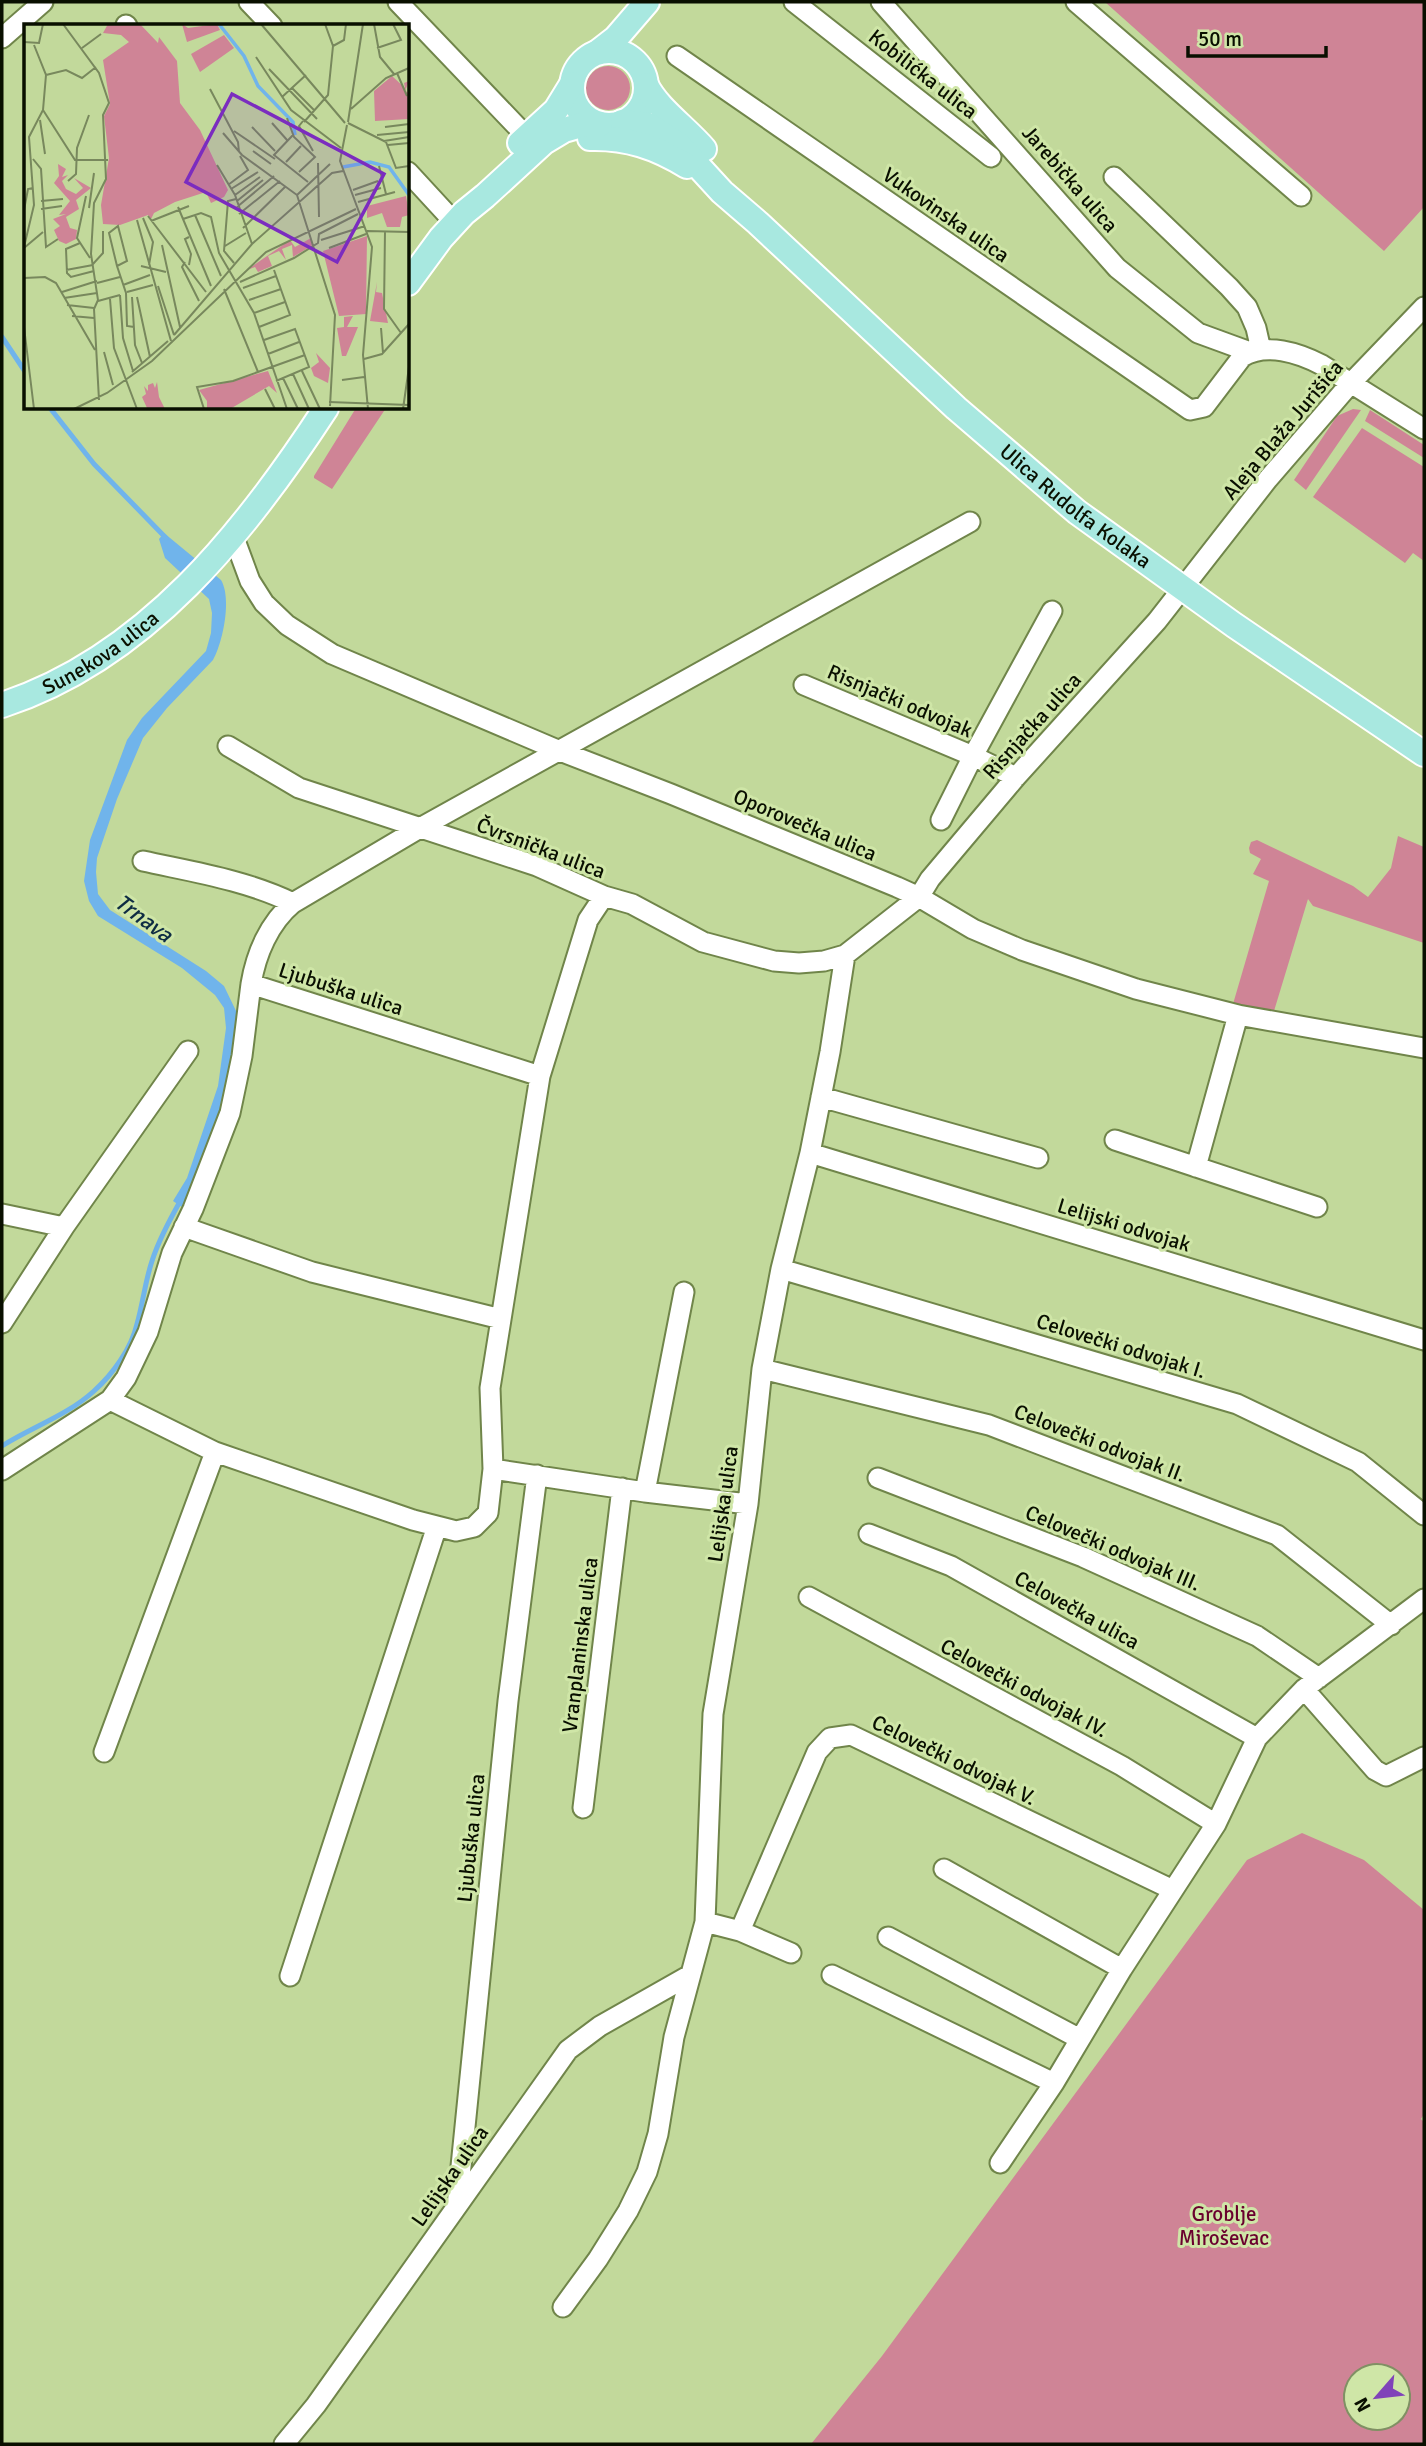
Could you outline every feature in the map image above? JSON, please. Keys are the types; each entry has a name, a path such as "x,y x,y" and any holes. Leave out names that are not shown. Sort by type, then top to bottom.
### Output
{"main road":[{"path":"459,218 544,142 564,130 585,124 611,123 633,116 641,105 641,75 635,33 644,5"},
{"path":"410,280 497,165 556,110 580,64 617,38 644,5"},
{"path":"598,52 622,53 641,75"},
{"name":"Ulica Rudolfa Kolaka","path":"641,75 653,99 679,122 715,163 758,223"},
{"path":"572,83 574,99 580,110 589,119 611,123"},
{"name":"Ulica Rudolfa Kolaka","path":"611,123 648,125 668,135 738,207 988,436 1077,512 1323,687 1424,754"},
{"path":"518,167 555,148 582,139 624,139 668,155 713,182"},
{"name":"Sunekova ulica","path":"2,705 31,696 87,667 125,640 188,584 270,489 325,410"}],"street":[{"path":"2,38 43,2"},
{"path":"249,2 270,24"},
{"path":"398,2 527,137"},
{"name":"Kobilićka ulica","path":"794,2 991,157"},
{"name":"Jarebička ulica","path":"881,2 1117,268 1198,333 1256,351 1283,351 1309,359 1424,429"},
{"path":"1076,2 1301,196"},
{"name":"Vukovinska ulica","path":"677,56 1190,410 1204,407 1242,358 1256,351"},
{"path":"410,174 459,218"},
{"name":"Jarebička ulica","path":"1114,177 1247,307 1256,328 1256,351"},
{"name":"Aleja Blaža Jurišića","path":"1184,589 1268,479 1350,384 1424,307"},
{"path":"251,984 259,950 281,915 293,903 418,829 970,522"},
{"name":"Oporovečka ulica","path":"233,534 256,593 273,613 332,654 559,751 684,799 919,897 973,929 1038,956 1136,989 1238,1015 1424,1048"},
{"name":"Risnjačka ulica","path":"919,897 930,879 1016,777 1184,589"},
{"name":"Risnjačka ulica","path":"941,820 972,755 1052,611"},
{"name":"Risnjački odvojak","path":"804,685 972,755 1016,777"},
{"name":"Čvrsnička ulica","path":"228,746 299,788 537,866 604,896 632,904 703,942 774,961 824,961 845,955"},
{"path":"143,860 245,884 271,892 293,903"},
{"path":"110,1400 215,1452 413,1520 456,1531 474,1527 488,1513 493,1469 490,1388 540,1076 588,920 604,896"},
{"path":"845,955 919,897"},
{"name":"Lelijska ulica","path":"563,2307 628,2211 647,2172 658,2134 674,2037 705,1922 713,1714 748,1504 762,1369 781,1269 810,1153 845,955"},
{"name":"Ljubuška ulica","path":"2,1470 110,1400 126,1378 148,1332 172,1254 230,1113 242,1056 251,984 540,1076"},
{"path":"1196,1167 1238,1015"},
{"path":"2,1323 64,1227 188,1051"},
{"path":"821,1097 1038,1158"},
{"path":"1115,1140 1317,1207"},
{"name":"Lelijski odvojak","path":"810,1153 1424,1340"},
{"path":"2,1214 64,1227"},
{"path":"184,1227 312,1272 501,1319"},
{"name":"Celovečki odvojak I.","path":"781,1269 1237,1404 1358,1462 1424,1515"},
{"path":"645,1492 684,1292"},
{"name":"Celovečki odvojak II.","path":"762,1369 989,1426 1277,1535 1391,1625"},
{"path":"103,1752 215,1452"},
{"path":"493,1469 645,1492 748,1504"},
{"name":"Ljubuška ulica","path":"457,2206 508,1701 537,1475"},
{"name":"Celovečki odvojak III.","path":"878,1478 1108,1568 1257,1636 1312,1684 1375,1770 1386,1776 1424,1757"},
{"name":"Vranplaninska ulica","path":"583,1808 622,1488"},
{"path":"289,1976 437,1526"},
{"name":"Celovečka ulica","path":"869,1534 951,1566 1257,1738"},
{"name":"Celovečki odvojak IV.","path":"809,1597 1122,1766 1216,1824"},
{"path":"1000,2163 1054,2083 1122,1969 1216,1824 1257,1738 1312,1684 1424,1599"},
{"name":"Celovečki odvojak V.","path":"740,1931 817,1752 831,1738 851,1735 1173,1890"},
{"path":"944,1869 1122,1969"},
{"path":"705,1922 740,1931 791,1953"},
{"path":"888,1937 1080,2039"},
{"name":"Lelijska ulica","path":"285,2444 316,2405 568,2050 600,2026 690,1975"},
{"path":"832,1975 1054,2083"}],"green space":[{"path":"1105,2 1424,2 1424,207 1384,251"},
{"path":"608,66 617,67 624,72 629,79 629,97 624,104 617,109 608,110 599,109 592,104 587,97 586,88 587,79 592,72 599,67"},
{"path":"1353,409 1361,410 1306,490 1294,480 1337,416"},
{"path":"355,410 385,410 332,489 314,476"},
{"path":"1370,410 1424,445 1424,458 1365,421"},
{"path":"1362,428 1424,467 1424,561 1413,553 1405,563 1313,497"},
{"path":"1398,836 1424,847 1424,943 1313,906 1308,899 1274,1011 1233,1004 1269,881 1253,874 1261,859 1250,853 1251,842 1257,840 1353,886 1368,897 1391,868"},
{"name":"Groblje Miroševac","path":"1302,1833 1364,1860 1424,1910 1424,2114 1421,2119 1424,2122 1424,2444 811,2444 882,2356 1247,1860"}],"water":[{"path":"164,533 221,580 226,598 223,632 213,660 167,708 143,738 117,799 97,858 96,872 98,894 110,910 206,971 224,986 237,1013 238,1026 228,1097 185,1209 173,1201 187,1178 218,1086 226,1028 224,1008 215,995 182,968 98,916 89,901 84,881 90,840 127,740 142,718 206,651 211,633 212,613 209,599 165,558 159,539"}],"waterway":[{"name":"Trnava","path":"2,337 24,370"},
{"name":"Trnava","path":"52,410 94,464 166,538"},
{"name":"Trnava","path":"2,1446 73,1407 94,1391 114,1369 126,1352 134,1333 155,1253 182,1198"}]}
